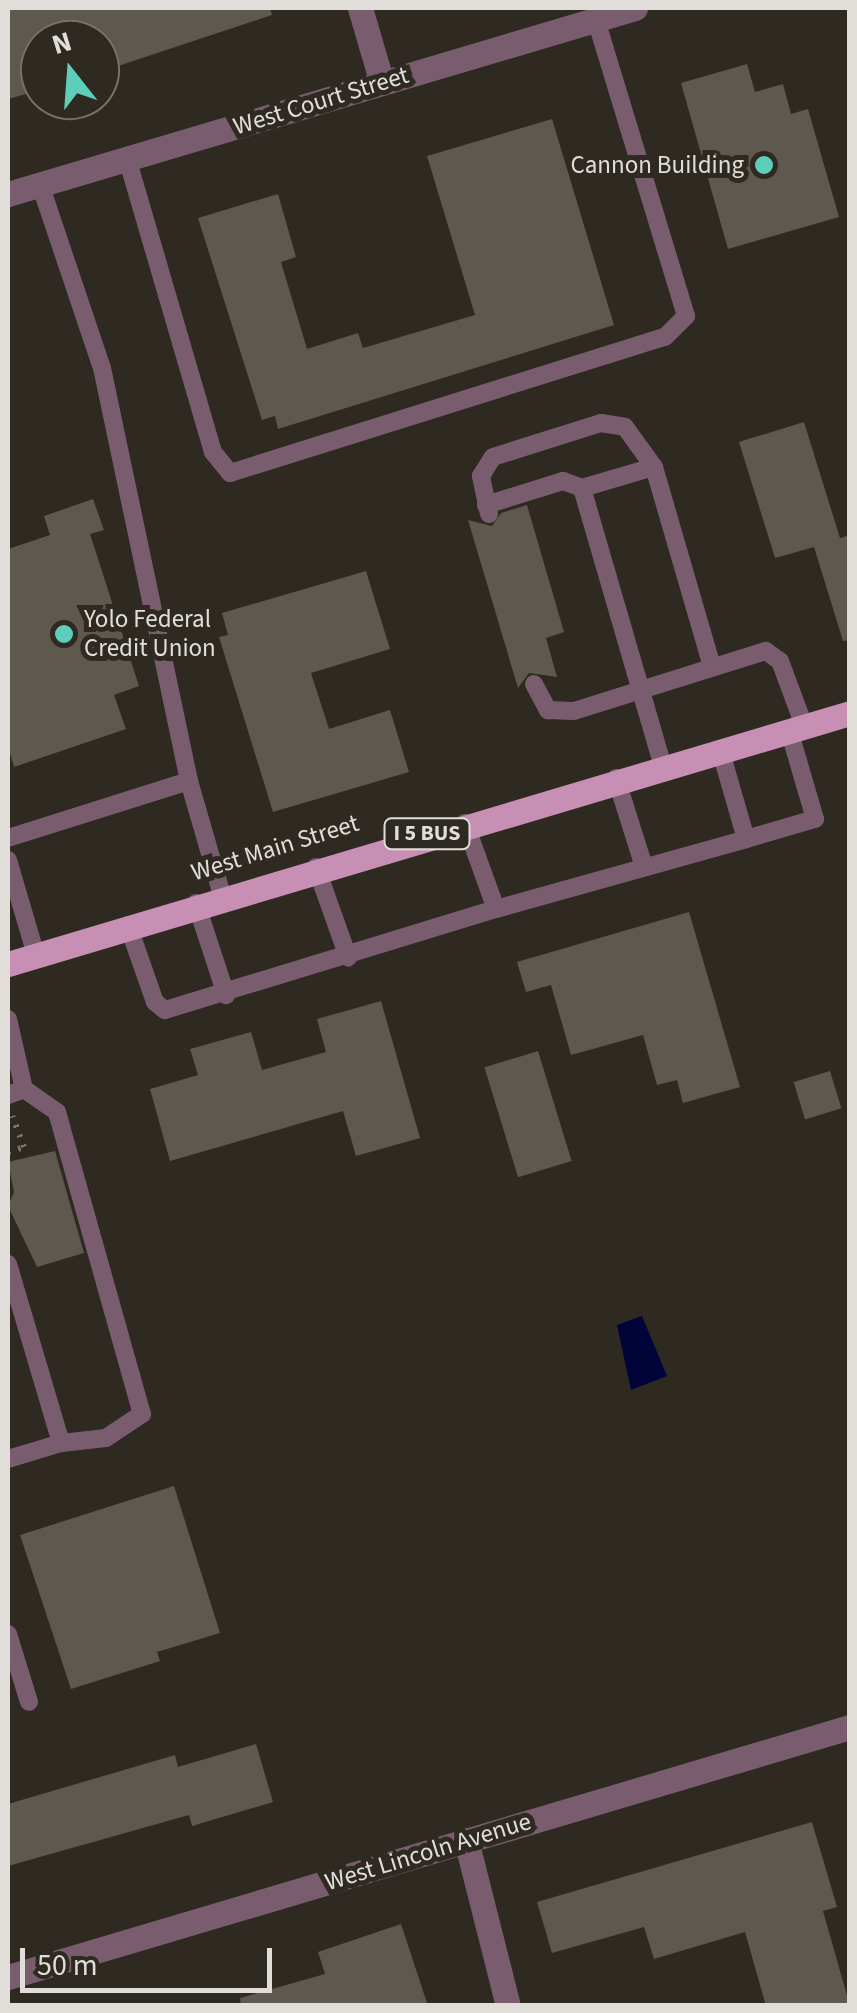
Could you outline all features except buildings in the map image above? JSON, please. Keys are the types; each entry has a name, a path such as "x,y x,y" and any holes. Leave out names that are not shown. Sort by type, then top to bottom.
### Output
{"main road":[{"name":"West Main Street","path":"8,964 222,895 662,764 850,713"}],"street":[{"path":"360,8 382,83"},
{"name":"West Court Street","path":"8,194 635,8"},
{"name":"West Lincoln Avenue","path":"8,1976 850,1727"},
{"path":"466,1840 508,2006"}],"lane":[{"path":"127,158 213,452 230,473 665,337 686,316 596,19"},
{"path":"40,184 102,368 125,460 188,780 222,895"},
{"path":"654,467 582,488 564,481 488,510 481,476 493,457 602,423 625,427 654,467 712,667"},
{"path":"582,488 662,764"},
{"path":"128,925 155,1002 165,1010 348,958 496,909 814,819 796,728 775,653 712,667 558,712 542,704 534,684"},
{"path":"720,749 746,839"},
{"path":"616,778 644,868"},
{"path":"8,838 188,780"},
{"path":"465,823 496,909"},
{"path":"8,860 36,954"},
{"path":"316,867 348,958"},
{"path":"196,903 226,995"},
{"path":"8,1019 16,1092 57,1112 142,1414 106,1438 62,1444 8,1459"},
{"path":"8,1264 62,1444"},
{"path":"8,1634 29,1702"}],"path":[{"path":"8,1112 24,1147 8,1152"}],"shaded area":[{"path":"642,1316 667,1376 631,1390 617,1325"}],"place":[{"name":"Cannon Building","path":"764,165"},
{"name":"Yolo Federal Credit Union","path":"64,634"}]}
